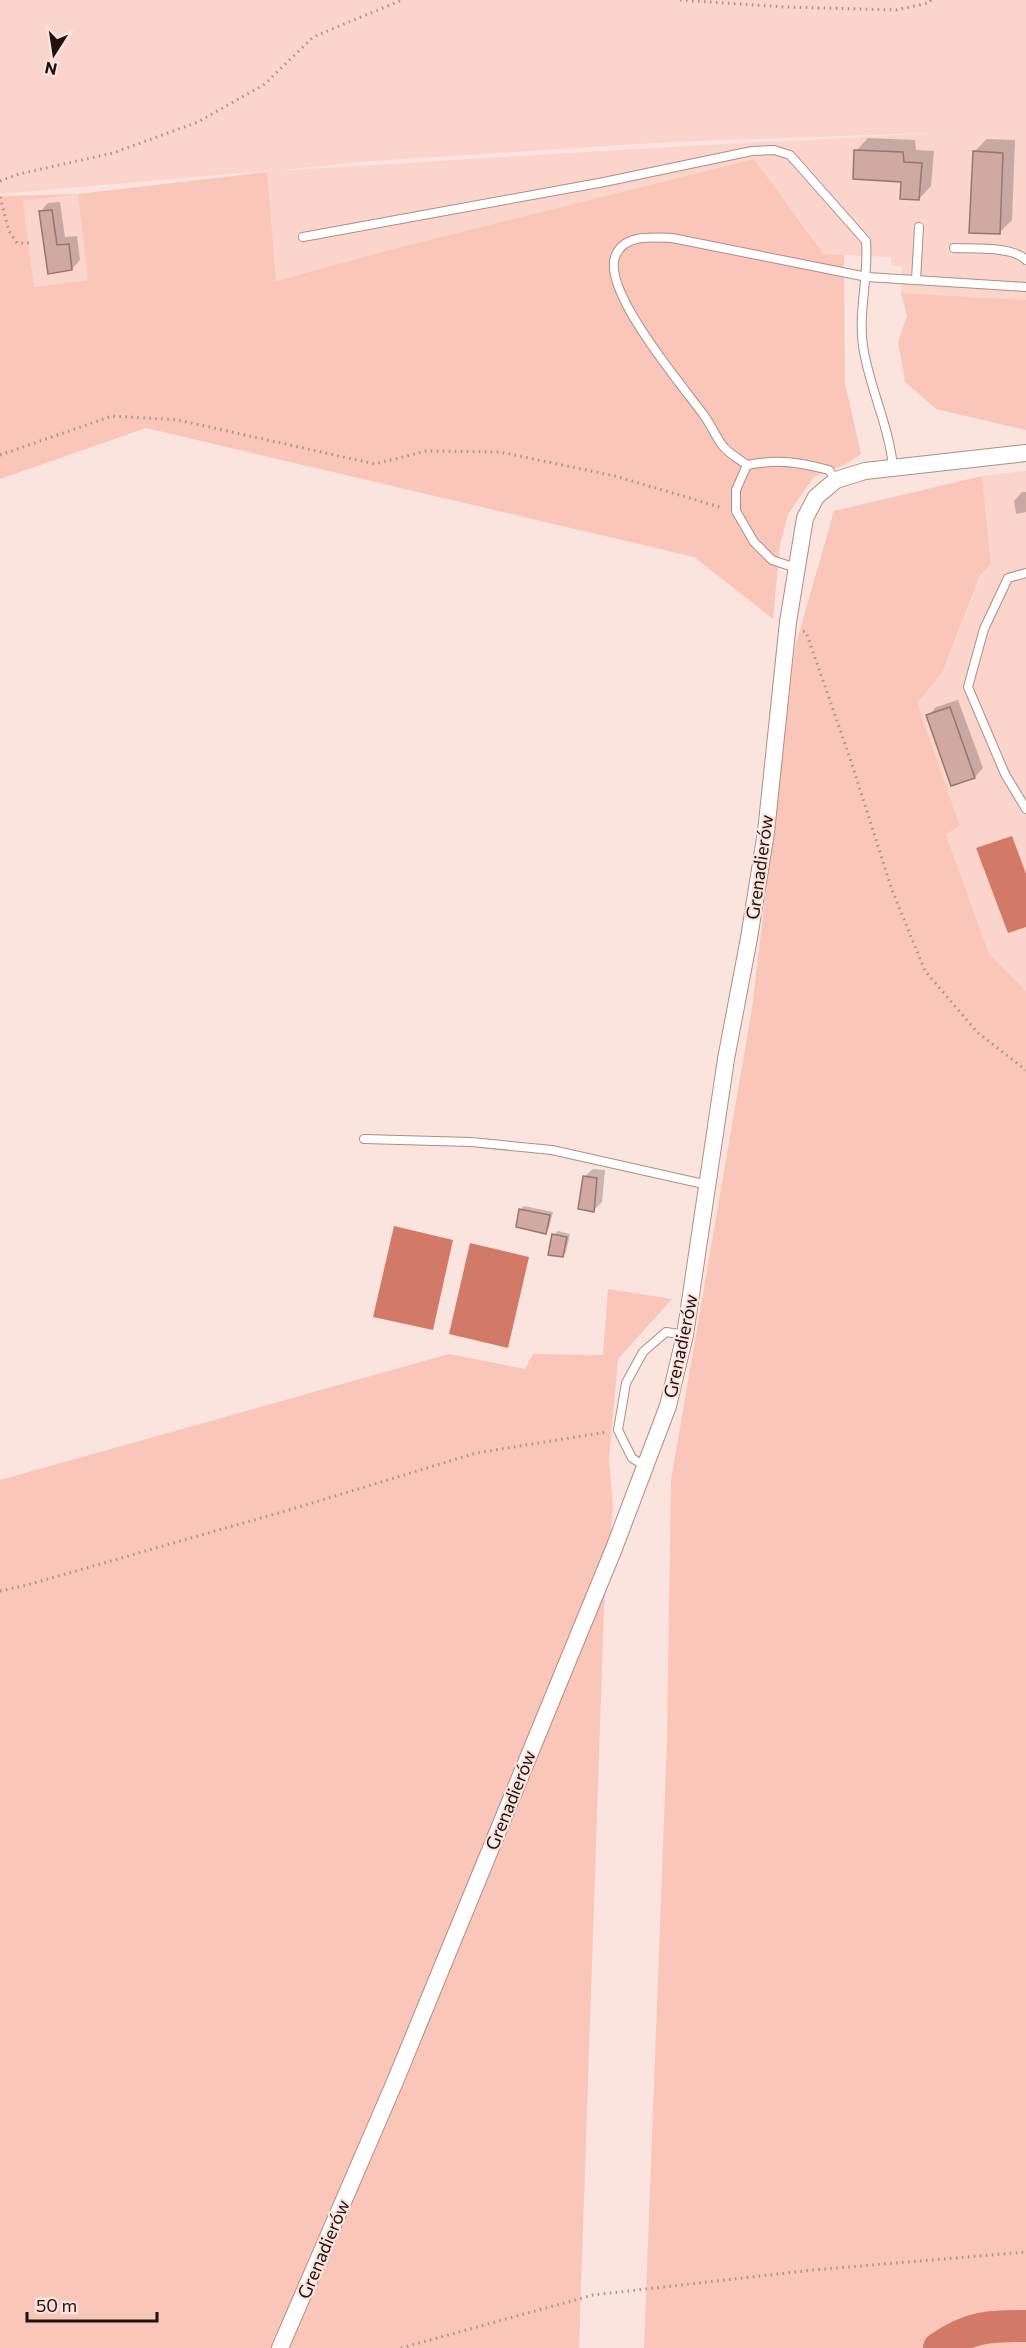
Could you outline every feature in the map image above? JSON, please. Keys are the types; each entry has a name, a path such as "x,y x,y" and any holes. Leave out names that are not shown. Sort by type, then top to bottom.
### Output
{"street":[{"name":"Grenadierów","path":"280,2348 398,2072 646,1468 668,1406 685,1335 726,1059 766,832 788,622 805,518 816,497 836,480 865,471 893,466 1026,453"}],"lane":[{"path":"303,237 604,182 752,151 774,150 790,155 866,241 867,277 862,343 867,369 891,448 893,466"},
{"path":"916,280 919,227"},
{"path":"836,480 830,470 797,461 771,460 747,465 723,447 704,416 655,350 620,294 613,274 615,257 621,247 630,240 651,237 672,238 867,277 1026,287"},
{"path":"954,248 1009,251 1026,260"},
{"path":"747,465 736,490 736,512 754,542 772,560 796,568"},
{"path":"1026,573 1008,578 984,629 968,687 1005,774 1026,809"},
{"path":"364,1139 471,1142 552,1150 708,1185"},
{"path":"646,1468 632,1458 618,1430 626,1383 643,1352 666,1332 685,1335"}],"path":[{"path":"0,181 19,174 113,153 198,122 265,84 313,37 402,0"},
{"path":"680,0 785,7 896,10 929,3 931,0"},
{"path":"0,197 9,231 17,243 29,243"},
{"path":"0,455 112,416 178,420 375,464 426,451 500,452 615,476 736,512"},
{"path":"788,622 806,632 849,755 892,890 925,971 977,1032 1026,1070"},
{"path":"0,1591 299,1507 476,1452 618,1430"},
{"path":"401,2348 593,2295 813,2270 1026,2252"}],"shaded area":[{"path":"0,0 1026,0 1026,300 901,293 902,267 891,265 891,257 825,254 754,159 389,250 275,281 266,171 0,194","holes":["955,132 272,171 372,161 671,142"]},
{"path":"754,159 824,254 844,255 845,383 861,454 846,464 814,477 788,514 780,545 773,619 694,557 146,428 0,479 0,196 78,194 267,172 276,281 389,250","holes":["78,194 88,280 34,287 23,201"]},
{"path":"78,194 89,280 34,287 23,201"},
{"path":"901,293 1026,300 1026,430 936,409 905,382 898,341 907,316"},
{"path":"1026,471 1026,991 989,954 946,833 960,827 917,703 942,673 981,576 991,564 982,476"},
{"path":"982,476 991,564 980,576 942,673 917,703 960,826 946,834 989,954 1026,991 1026,2348 644,2348 667,1739 671,1480 752,1008 795,647 834,511"},
{"path":"1012,836 1026,874 1026,927 1008,933 976,848"},
{"path":"394,1226 453,1240 433,1330 373,1317"},
{"path":"470,1243 529,1257 508,1348 449,1334"},
{"path":"608,1289 672,1299 618,1359 609,1459 613,1507 604,1608 579,2348 0,2348 0,1480 449,1354 525,1369 533,1354 603,1355"}],"building":[{"path":"854,150 903,152 904,162 922,163 919,200 900,199 901,182 853,179"},
{"path":"973,151 1003,153 1000,234 969,233"},
{"path":"52,210 57,245 69,244 72,270 48,274 39,211"},
{"path":"950,707 975,778 951,786 926,715"},
{"path":"583,1176 597,1178 594,1212 578,1209"},
{"path":"519,1209 550,1215 546,1234 516,1227"},
{"path":"552,1234 567,1237 563,1257 548,1255"}],"waterway":[{"path":"939,2348 971,2331 1001,2326 1026,2326"}]}
